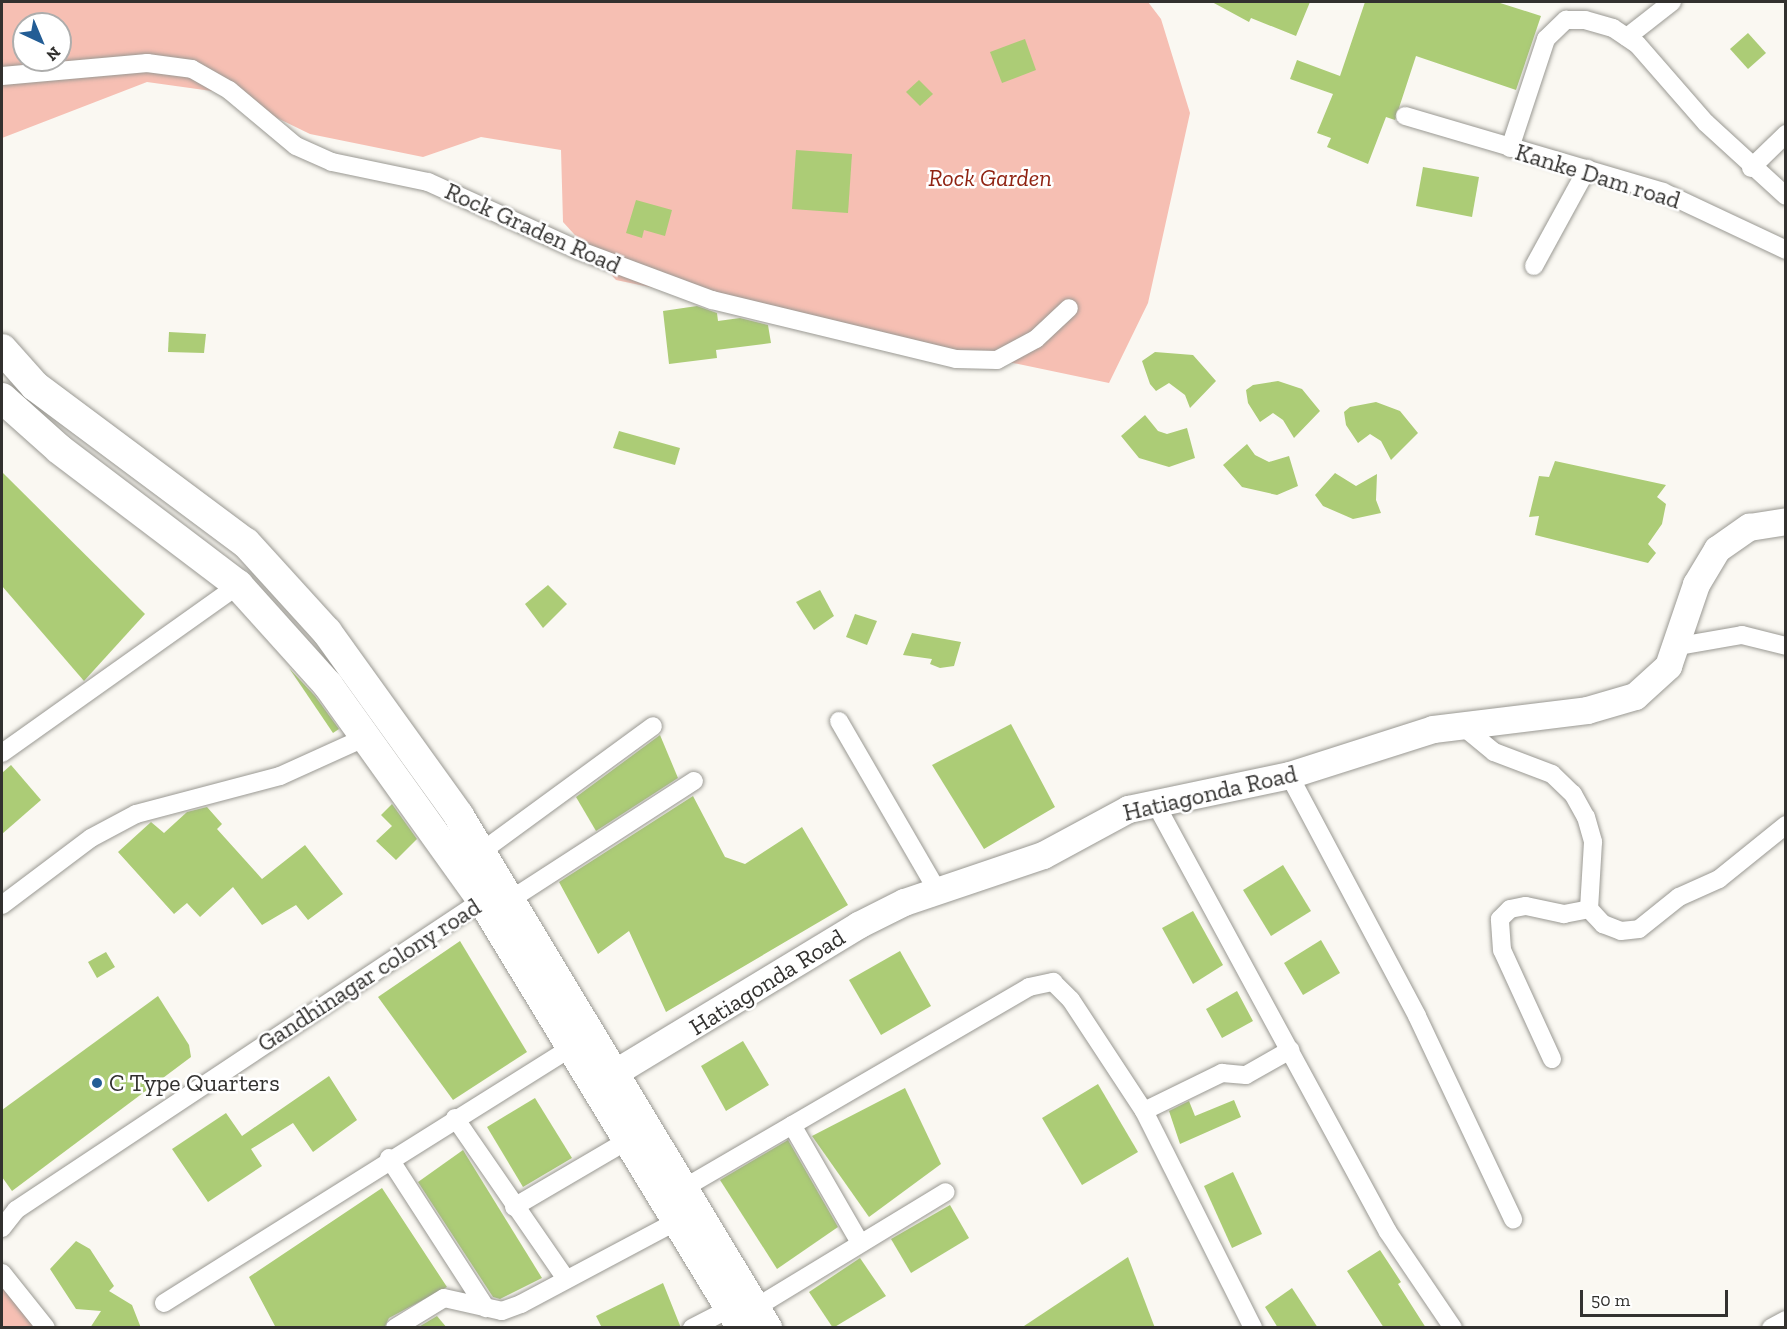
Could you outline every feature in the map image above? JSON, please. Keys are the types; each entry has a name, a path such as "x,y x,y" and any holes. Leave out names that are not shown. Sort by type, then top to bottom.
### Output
{"main road":[{"path":"2,349 35,386 193,501 246,543 287,585 392,717 481,852 498,895 572,1047 604,1079 628,1140 677,1221 748,1318"},
{"path":"2,398 59,449 238,585 368,736 498,895 604,1079 684,1188 748,1318"}],"street":[{"path":"1627,37 1672,2"},
{"path":"1510,148 1554,27 1566,20 1584,20 1627,37 1751,168 1785,196"},
{"name":"Rock Graden Road","path":"2,76 147,63 192,69 229,90 296,146 332,162 428,182 578,250 712,300 956,359 997,360 1036,339 1069,308"},
{"name":"Kanke Dam road","path":"1405,116 1663,192 1785,250"},
{"path":"1751,168 1785,134"},
{"path":"1534,266 1587,169"},
{"name":"Hatiagonda Road","path":"604,1079 858,925 938,890 1043,855 1101,821 1154,801 1289,775 1460,724 1613,705 1653,683 1679,646 1696,584 1717,549 1749,527 1785,521"},
{"path":"2,753 238,585"},
{"path":"1679,646 1742,635 1785,646"},
{"path":"839,721 938,890"},
{"path":"1460,724 1486,747 1552,774 1573,794 1586,817 1593,842 1589,909 1603,924 1621,931 1639,928 1679,897 1719,879 1785,825"},
{"path":"481,852 653,726"},
{"path":"2,905 91,838 136,814 280,776 368,736"},
{"path":"1289,775 1417,1016 1513,1219"},
{"name":"Gandhinagar colony road","path":"2,1228 16,1210 498,895 694,782"},
{"path":"1154,801 1388,1232 1453,1328"},
{"path":"1552,1059 1502,950 1500,919 1510,909 1526,906 1564,914 1589,909"},
{"path":"684,1188 1041,982 1063,988 1144,1111 1252,1328"},
{"path":"164,1303 389,1158 572,1047"},
{"path":"1144,1111 1222,1073 1246,1075 1290,1050"},
{"path":"455,1118 514,1207 566,1279"},
{"path":"792,1125 860,1243"},
{"path":"514,1207 628,1140"},
{"path":"389,1158 487,1310"},
{"path":"692,1328 748,1318 860,1243 946,1192"},
{"path":"395,1328 444,1298 458,1298 487,1310 502,1311 521,1304 677,1221"},
{"path":"2,1273 46,1328"},
{"path":"1771,1328 1785,1320"}],"green space":[{"name":"Rock Garden","path":"2,2 1148,2 1161,19 1190,113 1148,303 1109,383 616,280 563,222 561,150 481,137 423,157 310,134 226,93 147,82 2,138"},
{"path":"2,1279 41,1327 2,1327"}],"building":[{"path":"1212,2 1310,2 1296,36 1251,18 1249,22"},
{"path":"1365,2 1497,2 1541,16 1516,90 1416,56 1395,120 1386,117 1368,164 1327,147 1331,138 1317,133 1333,94 1290,79 1297,60 1340,76"},
{"path":"1748,33 1766,53 1748,69 1730,49"},
{"path":"1025,39 1036,70 1002,83 990,52"},
{"path":"919,80 933,94 920,106 906,92"},
{"path":"796,150 852,154 848,213 792,209"},
{"path":"1423,167 1479,177 1472,217 1416,206"},
{"path":"636,200 672,210 665,236 644,230 642,238 626,233"},
{"path":"697,306 717,313 718,321 740,318 768,325 771,343 716,350 717,358 669,364 663,311"},
{"path":"169,332 206,334 204,353 168,352"},
{"path":"1155,352 1193,355 1216,381 1190,408 1185,395 1169,383 1156,391 1150,384 1142,361"},
{"path":"1278,381 1302,389 1320,411 1294,438 1283,420 1273,413 1260,422 1248,403 1246,390 1253,385"},
{"path":"1376,402 1400,411 1418,433 1391,460 1381,441 1370,434 1358,443 1346,425 1344,412 1350,407"},
{"path":"1145,415 1158,431 1167,434 1187,428 1195,458 1169,467 1139,458 1121,436"},
{"path":"619,431 680,448 675,465 613,448"},
{"path":"1247,444 1255,455 1269,462 1289,456 1298,486 1277,495 1242,487 1223,465"},
{"path":"1555,461 1666,485 1657,497 1666,504 1662,524 1648,544 1656,553 1648,563 1535,535 1539,516 1529,517 1539,476 1549,477"},
{"path":"2,472 145,614 84,681 2,586"},
{"path":"1335,473 1356,486 1377,474 1376,500 1381,513 1353,519 1323,506 1315,495"},
{"path":"548,585 567,604 543,628 525,604"},
{"path":"820,590 834,616 814,630 796,602"},
{"path":"855,614 877,621 867,645 846,637"},
{"path":"912,633 961,642 954,666 940,668 930,664 932,659 903,655"},
{"path":"289,668 315,696 339,729 333,733"},
{"path":"1011,724 1055,807 984,849 932,765"},
{"path":"660,735 678,778 596,831 576,797"},
{"path":"11,765 41,800 2,834 2,773"},
{"path":"693,796 725,857 745,864 802,827 848,905 666,1012 629,931 598,954 559,882"},
{"path":"392,804 417,839 396,860 376,841 392,826 381,815"},
{"path":"207,807 222,824 217,829 262,879 305,845 343,894 308,920 296,905 262,925 233,887 200,917 187,903 174,914 118,852 151,822 164,833 187,812"},
{"path":"1283,865 1311,911 1271,936 1243,890"},
{"path":"1193,911 1223,965 1193,984 1162,928"},
{"path":"1321,940 1340,973 1303,995 1284,963"},
{"path":"460,941 527,1052 453,1100 378,997"},
{"path":"900,951 931,1006 881,1035 849,980"},
{"path":"106,952 115,967 97,978 88,962"},
{"path":"1237,991 1253,1021 1222,1038 1206,1009"},
{"name":"C Type Quarters","path":"158,996 189,1045 191,1057 12,1191 2,1177 2,1110"},
{"path":"743,1041 769,1085 726,1111 701,1066"},
{"path":"329,1076 357,1120 313,1152 293,1123 251,1149 262,1166 208,1202 172,1149 226,1113 242,1136"},
{"path":"1098,1084 1138,1152 1082,1185 1042,1118"},
{"path":"905,1088 941,1164 869,1217 812,1136"},
{"path":"535,1098 572,1158 523,1187 487,1127"},
{"path":"1234,1100 1241,1117 1180,1144 1169,1111 1189,1101 1195,1116"},
{"path":"788,1140 838,1227 777,1269 720,1180"},
{"path":"463,1150 542,1278 500,1299 493,1297 418,1182"},
{"path":"1233,1172 1262,1234 1232,1248 1204,1186"},
{"path":"382,1188 447,1287 389,1318 384,1328 276,1328 249,1277"},
{"path":"950,1205 969,1238 911,1273 891,1239"},
{"path":"76,1241 90,1249 114,1286 109,1291 132,1305 141,1328 90,1328 101,1311 76,1309 50,1269"},
{"path":"1380,1250 1401,1282 1398,1284 1426,1328 1384,1328 1347,1271"},
{"path":"1128,1257 1155,1328 1021,1328"},
{"path":"860,1258 886,1296 833,1328 809,1292"},
{"path":"663,1283 681,1328 602,1328 596,1316"},
{"path":"1292,1288 1318,1328 1278,1328 1265,1307"},
{"path":"437,1316 447,1328 417,1328"}],"place":[{"name":"C Type Quarters","path":"97,1083"}]}
